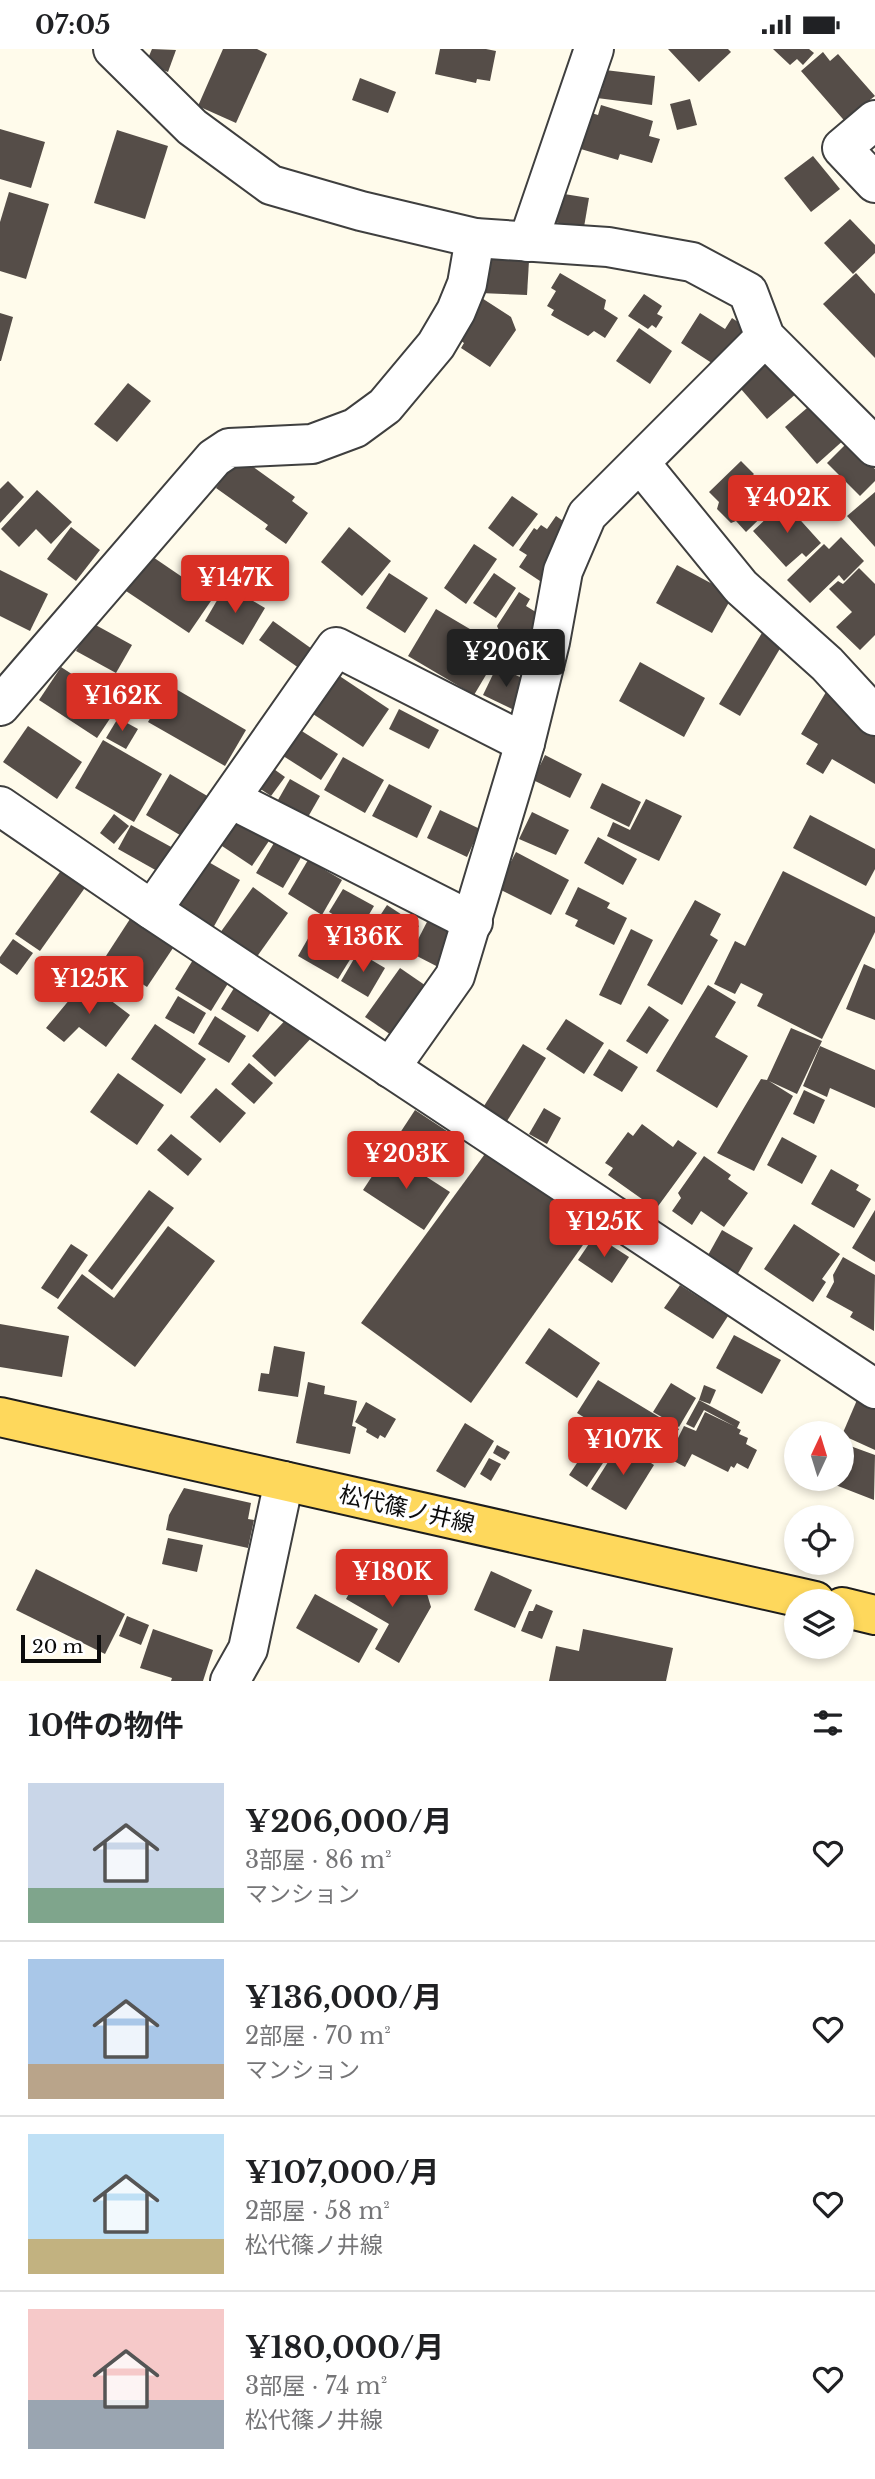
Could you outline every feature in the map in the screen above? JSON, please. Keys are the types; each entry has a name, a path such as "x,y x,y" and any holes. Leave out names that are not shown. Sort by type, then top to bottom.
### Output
{"main road":[{"name":"松代篠ノ井線","path":"0,1417 784,1594"},
{"path":"854,1610 875,1615"}],"street":[{"path":"113,49 192,127 271,185 361,211 475,238 608,247 692,263 748,292 765,337 875,447"},
{"path":"528,242 594,49"},
{"path":"875,120 842,148 875,183"},
{"path":"0,706 214,458 229,448 312,444 355,428 385,406 436,345 456,311 467,284 475,238"},
{"path":"390,1068 455,976 525,743 550,642 563,571 587,515 765,337"},
{"path":"640,463 741,587 827,664 875,716"},
{"path":"152,910 336,647 525,743"},
{"path":"231,799 473,922"},
{"path":"0,806 152,910 875,1389"},
{"path":"230,1681 248,1649 284,1481"}],"building":[{"path":"152,49 176,50 168,72 146,63"},
{"path":"223,49 257,49 267,54 236,123 198,106"},
{"path":"440,49 496,51 490,81 477,79 476,83 435,74"},
{"path":"668,49 728,49 731,52 699,82"},
{"path":"773,49 809,49 814,53 803,65 797,59 790,65"},
{"path":"823,52 830,61 838,54 875,96 866,103 870,107 849,126 801,71"},
{"path":"605,70 655,76 652,105 589,97 588,89 602,90"},
{"path":"360,78 396,92 388,113 352,100"},
{"path":"690,99 697,125 677,130 670,104"},
{"path":"601,105 653,121 649,136 660,139 652,163 620,154 618,160 574,147 585,111 598,115"},
{"path":"0,129 45,142 31,188 0,179"},
{"path":"117,130 168,146 145,219 94,203"},
{"path":"813,156 840,189 811,212 784,178"},
{"path":"9,192 49,204 26,279 0,271 0,222"},
{"path":"558,193 589,198 584,227 553,222"},
{"path":"850,219 875,245 875,253 853,274 824,243"},
{"path":"481,259 529,261 527,295 480,293"},
{"path":"560,273 606,300 604,309 618,318 605,338 594,331 588,336 551,315 554,310 547,306 556,291 551,288"},
{"path":"856,273 875,294 875,358 823,304"},
{"path":"474,293 511,317 516,330 490,367 461,348 464,343 448,332"},
{"path":"644,294 662,306 657,314 663,317 656,328 652,325 648,329 628,316"},
{"path":"0,313 13,317 1,361 0,361"},
{"path":"700,313 725,329 732,318 747,328 721,369 681,343"},
{"path":"639,328 672,351 650,384 616,361"},
{"path":"764,355 797,393 767,419 734,381"},
{"path":"128,383 151,401 117,442 94,424"},
{"path":"814,402 846,438 817,464 785,427"},
{"path":"846,444 875,469 875,481 860,496 827,463"},
{"path":"238,456 295,497 292,501 308,513 286,544 265,529 268,525 216,488"},
{"path":"741,461 754,474 750,478 764,493 768,489 779,500 746,532 736,521 731,523 717,509 719,502 709,492"},
{"path":"8,481 24,497 0,523 0,489"},
{"path":"37,490 72,522 51,544 36,529 19,547 1,529"},
{"path":"875,492 875,547 847,516"},
{"path":"512,496 538,514 513,547 488,528"},
{"path":"784,502 821,543 806,557 802,553 786,567 753,531"},
{"path":"556,516 569,525 565,542 540,581 519,567 527,555 519,550 534,528 537,530 541,525 547,529"},
{"path":"71,527 100,550 76,581 47,559"},
{"path":"349,527 391,561 362,596 321,562"},
{"path":"841,537 864,561 844,581 839,575 810,603 787,580 824,544 829,549"},
{"path":"474,544 497,559 466,604 444,588"},
{"path":"147,553 213,598 189,633 123,589"},
{"path":"677,565 733,595 712,633 656,603"},
{"path":"859,568 875,584 875,635 860,650 836,627 852,612 829,589 838,581 843,584"},
{"path":"0,570 48,594 30,631 0,616"},
{"path":"389,573 428,598 405,633 366,608"},
{"path":"494,573 516,588 496,618 473,603"},
{"path":"226,585 265,608 243,645 205,621"},
{"path":"519,592 530,599 526,606 539,614 533,625 536,627 523,647 500,633 497,626"},
{"path":"436,609 502,648 474,695 408,656"},
{"path":"273,621 319,654 306,673 259,640"},
{"path":"92,623 132,645 116,673 76,651"},
{"path":"768,623 788,635 740,716 719,704"},
{"path":"640,662 705,698 684,737 619,701"},
{"path":"497,666 530,682 516,711 483,695"},
{"path":"61,667 119,705 97,738 39,700"},
{"path":"338,675 389,709 363,747 313,714"},
{"path":"169,685 246,730 225,766 148,722"},
{"path":"829,687 875,730 875,784 832,759 823,774 806,764 818,744 801,734"},
{"path":"399,709 439,730 429,749 389,729"},
{"path":"118,718 138,729 126,749 106,738"},
{"path":"28,726 82,762 57,799 3,762"},
{"path":"297,728 338,754 321,780 280,754"},
{"path":"103,740 162,774 134,822 75,788"},
{"path":"545,755 582,774 570,798 533,780"},
{"path":"343,757 384,780 365,813 324,790"},
{"path":"271,767 285,777 271,796 256,786"},
{"path":"170,774 209,797 185,838 146,815"},
{"path":"290,779 320,796 304,824 274,807"},
{"path":"602,783 641,802 629,827 590,808"},
{"path":"389,784 432,806 417,838 372,816"},
{"path":"646,799 682,816 659,861 607,836 613,822 630,830"},
{"path":"239,808 275,832 252,866 216,842"},
{"path":"440,810 480,829 467,857 427,838"},
{"path":"532,812 569,830 556,855 519,839"},
{"path":"114,814 129,826 114,844 100,833"},
{"path":"810,815 875,849 875,869 866,886 793,848"},
{"path":"131,825 173,848 159,872 118,849"},
{"path":"598,837 637,859 623,885 584,863"},
{"path":"277,838 303,854 283,888 256,873"},
{"path":"516,852 569,880 551,915 497,888"},
{"path":"205,860 240,880 213,928 177,908"},
{"path":"308,860 342,880 322,915 288,894"},
{"path":"65,865 89,882 40,951 15,934"},
{"path":"783,871 875,917 875,932 822,1039 757,1006 763,994 741,983 735,994 714,984 735,941 745,946"},
{"path":"253,887 288,913 256,958 220,933"},
{"path":"578,887 610,903 607,908 627,918 614,945 575,926 578,920 565,914"},
{"path":"343,889 374,906 360,930 329,912"},
{"path":"695,900 721,914 710,935 718,940 682,1005 647,985"},
{"path":"387,905 419,926 400,955 368,934"},
{"path":"429,918 462,935 444,970 411,953"},
{"path":"130,919 173,948 147,987 104,959"},
{"path":"318,921 359,945 338,979 298,956"},
{"path":"631,929 653,940 621,1005 599,995"},
{"path":"13,939 33,953 17,975 0,963 0,957"},
{"path":"358,952 385,968 368,997 341,981"},
{"path":"196,955 232,977 211,1011 175,989"},
{"path":"864,964 875,969 875,1020 846,1009"},
{"path":"400,968 432,990 397,1039 365,1017"},
{"path":"239,980 277,1003 258,1032 221,1009"},
{"path":"85,981 130,1015 106,1047 79,1027 64,1042 46,1028"},
{"path":"708,985 736,1002 715,1037 748,1056 717,1108 656,1071"},
{"path":"178,996 206,1013 194,1034 165,1018"},
{"path":"649,1006 669,1020 647,1054 626,1041"},
{"path":"291,1014 314,1035 275,1077 252,1056"},
{"path":"215,1016 246,1036 229,1063 198,1044"},
{"path":"566,1019 604,1043 584,1074 546,1049"},
{"path":"155,1024 206,1059 181,1094 131,1059"},
{"path":"791,1028 822,1041 797,1094 769,1081 793,1096 754,1171 717,1153 761,1079 767,1080"},
{"path":"523,1044 546,1058 507,1121 484,1106"},
{"path":"820,1046 875,1070 875,1108 830,1088 827,1097 803,1086"},
{"path":"609,1049 638,1067 622,1092 593,1075"},
{"path":"249,1063 273,1083 254,1104 231,1084"},
{"path":"118,1073 164,1105 137,1145 90,1112"},
{"path":"216,1088 246,1113 220,1143 190,1117"},
{"path":"804,1090 825,1100 814,1124 793,1114"},
{"path":"544,1108 561,1118 547,1144 529,1134"},
{"path":"415,1110 459,1139 440,1168 396,1139"},
{"path":"642,1124 673,1147 678,1140 697,1153 656,1209 608,1175 613,1168 605,1163 628,1132 633,1136"},
{"path":"171,1134 202,1159 188,1176 157,1150"},
{"path":"782,1137 817,1156 802,1184 767,1165"},
{"path":"490,1147 600,1221 471,1403 361,1323"},
{"path":"388,1152 450,1192 424,1230 363,1190"},
{"path":"704,1156 731,1175 728,1179 748,1193 724,1227 701,1211 692,1225 672,1211 681,1198 678,1193"},
{"path":"831,1169 859,1185 856,1190 871,1199 854,1228 811,1204"},
{"path":"149,1190 174,1208 112,1290 88,1271"},
{"path":"875,1210 875,1262 852,1248"},
{"path":"794,1224 840,1254 822,1279 826,1282 813,1302 764,1269"},
{"path":"168,1226 215,1261 135,1367 57,1308 82,1274 114,1298"},
{"path":"722,1230 753,1248 737,1275 707,1257"},
{"path":"595,1235 629,1257 612,1283 578,1260"},
{"path":"71,1244 88,1255 58,1299 41,1288"},
{"path":"843,1257 875,1275 874,1331 850,1317 853,1312 826,1297 834,1282 833,1275"},
{"path":"680,1285 728,1316 713,1339 664,1308"},
{"path":"0,1324 69,1336 62,1377 0,1367"},
{"path":"549,1328 600,1363 577,1398 525,1363"},
{"path":"734,1335 781,1360 762,1394 716,1368"},
{"path":"274,1346 305,1352 298,1397 258,1391 261,1373 269,1374"},
{"path":"598,1380 679,1429 658,1463 577,1413"},
{"path":"308,1382 325,1386 324,1394 357,1401 352,1426 356,1427 350,1454 296,1443"},
{"path":"671,1383 696,1398 679,1427 653,1412"},
{"path":"704,1385 716,1390 710,1404 699,1400"},
{"path":"699,1400 740,1422 737,1428 741,1430 739,1434 748,1438 746,1444 757,1450 748,1469 737,1463 734,1468 731,1466 728,1472 692,1454 685,1467 668,1458 684,1426 696,1431 705,1412 734,1426 704,1410 694,1428 686,1424"},
{"path":"857,1400 875,1408 875,1450 854,1440 854,1421 848,1421"},
{"path":"366,1402 396,1419 385,1438 380,1435 378,1439 355,1422"},
{"path":"465,1423 494,1441 465,1488 436,1471"},
{"path":"597,1433 615,1445 587,1487 569,1475"},
{"path":"620,1443 654,1465 626,1510 591,1489"},
{"path":"497,1445 510,1452 505,1460 493,1453"},
{"path":"854,1447 875,1455 874,1500 851,1491 854,1491"},
{"path":"489,1458 501,1464 491,1481 480,1474"},
{"path":"184,1488 251,1503 248,1519 254,1520 248,1548 166,1530 169,1515"},
{"path":"168,1538 203,1545 197,1572 162,1564"},
{"path":"364,1567 389,1582 405,1576 425,1587 431,1607 399,1663 375,1649 389,1624 346,1599"},
{"path":"36,1569 125,1614 105,1654 16,1610"},
{"path":"491,1571 532,1590 515,1628 474,1610"},
{"path":"315,1594 378,1629 359,1663 296,1628"},
{"path":"536,1604 553,1611 542,1639 521,1631 529,1611 533,1611"},
{"path":"127,1616 149,1625 141,1645 119,1636"},
{"path":"153,1629 213,1650 203,1681 171,1681 172,1678 140,1668"},
{"path":"583,1629 673,1648 666,1681 549,1681 556,1646 579,1651"}]}
